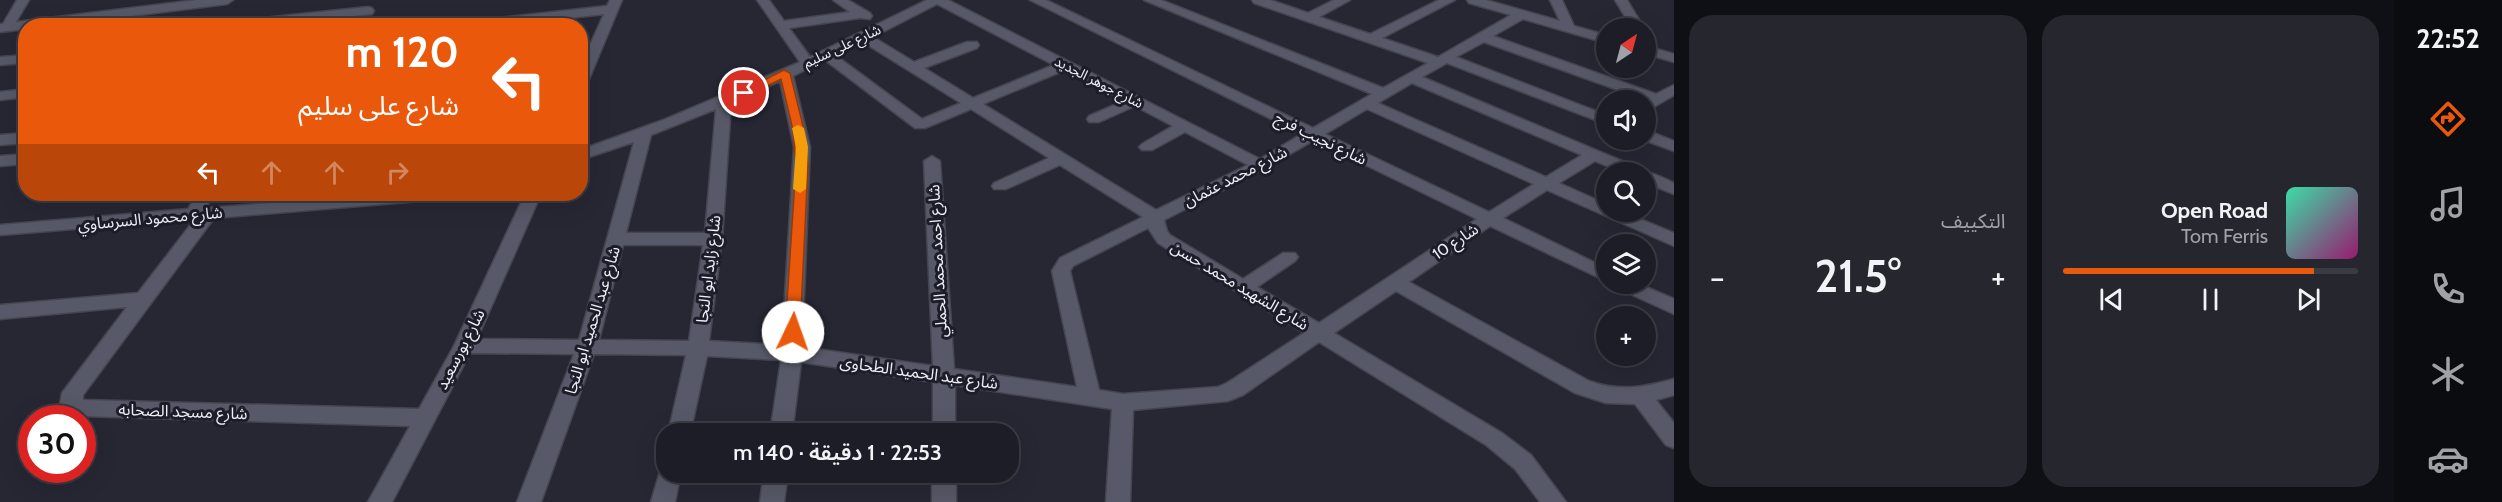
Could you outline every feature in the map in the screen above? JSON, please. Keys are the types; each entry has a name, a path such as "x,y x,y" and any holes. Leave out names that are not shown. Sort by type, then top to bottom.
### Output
{"street":[{"path":"3,27 23,0"},
{"path":"77,18 91,0"},
{"path":"88,18 184,3 226,0"},
{"path":"766,0 779,26 807,63"},
{"path":"839,0 887,25"},
{"name":"شارع على سليم","path":"588,152 644,134 724,102 937,0"},
{"name":"شارع جوهر الجديد","path":"937,0 1260,165"},
{"name":"شارع نجيب فرج","path":"1036,0 1596,270"},
{"path":"1150,0 1384,94"},
{"path":"1258,0 1371,39 1443,60 1596,116"},
{"path":"1309,17 1344,0"},
{"path":"1371,39 1449,0"},
{"path":"1473,0 1496,3 1522,14 1596,36"},
{"path":"1556,0 1569,28"},
{"path":"1621,0 1632,18"},
{"path":"520,18 614,5"},
{"path":"588,66 614,5"},
{"path":"283,18 369,6"},
{"path":"779,26 862,14"},
{"name":"شارع محمد عثمان","path":"1090,398 1061,271 1062,266 1070,259 1260,165 1522,14"},
{"path":"3,27 18,26"},
{"name":"شارع الشهيد محمد حسن","path":"863,36 1155,218 1158,232 1164,239 1494,438 1523,462 1554,502"},
{"path":"1483,37 1619,90"},
{"path":"588,45 598,44"},
{"path":"913,67 972,45"},
{"path":"1656,51 1674,58"},
{"path":"826,55 920,125 1065,64"},
{"path":"0,62 18,60"},
{"path":"782,423 792,353 802,147 784,73"},
{"path":"1412,78 1610,162"},
{"path":"1656,100 1674,89"},
{"path":"0,96 18,94"},
{"path":"1094,119 1136,101"},
{"name":"شارع زايد ابو النجا","path":"681,423 698,348 713,238 724,102"},
{"path":"1367,104 1596,206"},
{"path":"1147,147 1185,126"},
{"name":"شارع عبد الحميد ابو النجا","path":"529,502 587,347 618,239 644,134"},
{"path":"0,140 18,139"},
{"path":"1656,139 1674,146"},
{"name":"شارع 10","path":"1320,333 1488,219 1593,155"},
{"path":"1000,186 1060,159"},
{"path":"0,161 18,160"},
{"name":"شارع احمد محمد الحملي","path":"932,161 944,376 944,423"},
{"path":"1656,181 1674,189"},
{"name":"شارع محمود السرساوي","path":"0,230 202,207 314,201"},
{"name":"شارع بورسعيد","path":"380,502 423,418 464,346 530,201"},
{"name":"شارع مسجد الصحابه","path":"202,207 144,299 73,393 71,404 82,408 423,418"},
{"path":"1633,222 1674,240"},
{"path":"618,239 713,238"},
{"path":"1244,287 1289,257"},
{"path":"1395,282 1582,387 1601,395 1641,397 1674,387"},
{"path":"1646,294 1674,307"},
{"path":"0,312 144,299"},
{"name":"شارع عبد الحميد الطحاوى","path":"464,346 698,348 792,353 1123,402 1220,395 1320,333"},
{"path":"1641,397 1674,439"},
{"path":"1118,502 1123,402"},
{"path":"663,502 667,483"},
{"path":"772,502 775,483"},
{"path":"944,483 944,502"}],"slow traffic":[{"path":"798,128 802,147 800,189"}],"route":[{"path":"744,93 784,73 799,130 802,165 793,332"}]}
